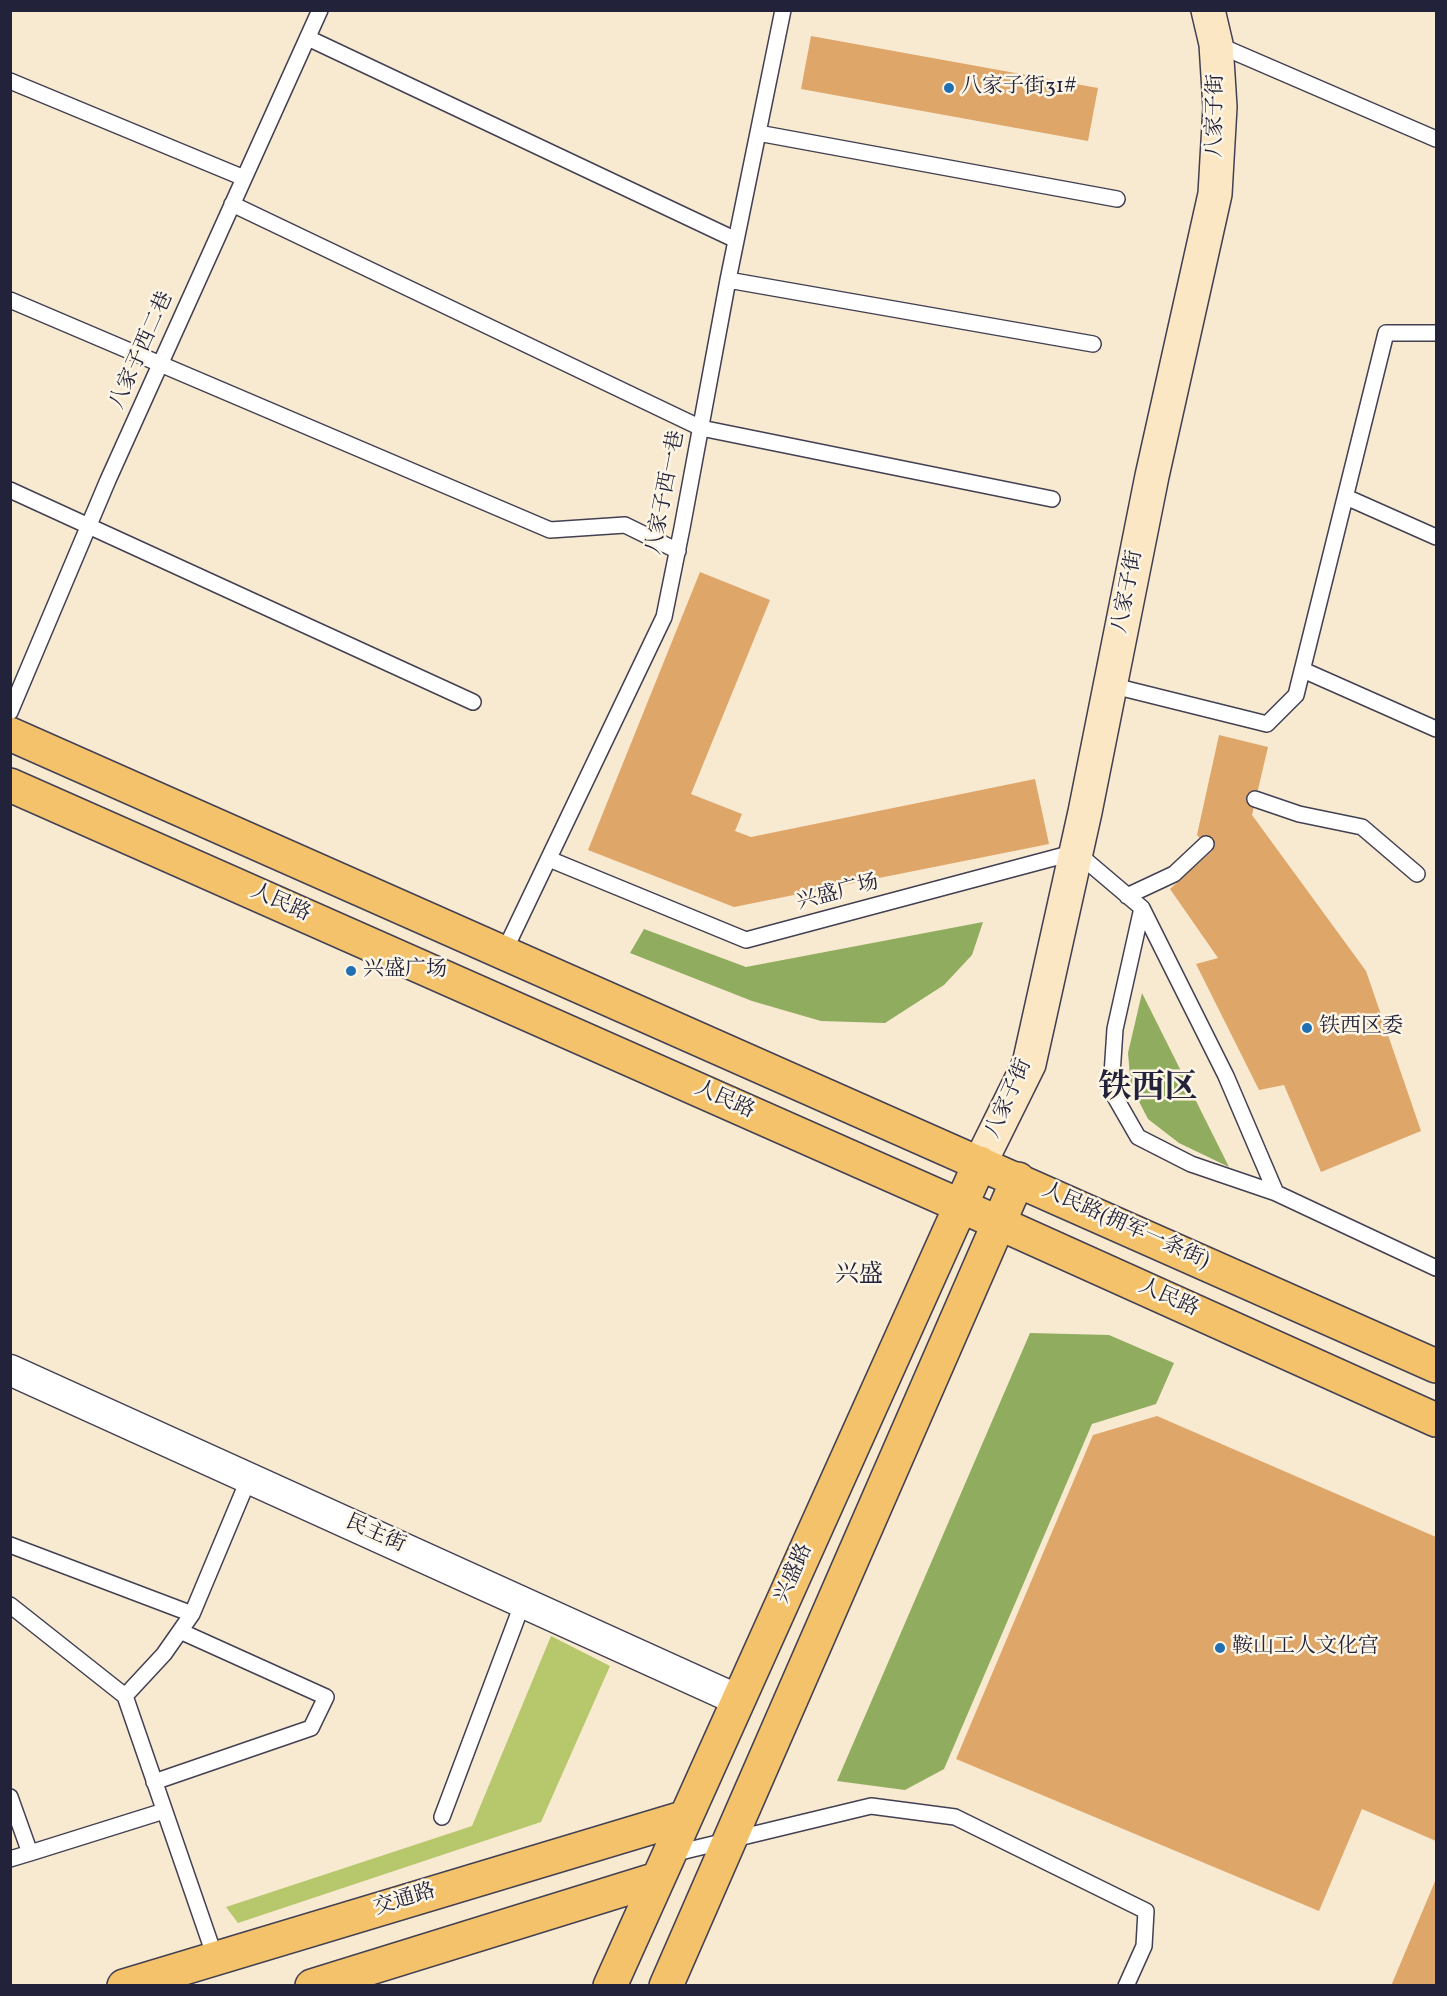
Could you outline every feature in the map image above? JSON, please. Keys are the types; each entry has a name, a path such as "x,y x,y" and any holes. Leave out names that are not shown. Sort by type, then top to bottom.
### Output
{"main road":[{"path":"10,734 503,954"},
{"name":"人民路","path":"10,785 961,1206 1437,1420"},
{"name":"人民路(拥军一条街)","path":"503,954 812,1091 1018,1179 1437,1366"},
{"name":"兴盛路","path":"610,1986 980,1163"},
{"path":"666,1986 1018,1179"},
{"name":"交通路","path":"123,1986 686,1817"},
{"path":"312,1986 663,1867"},
{"path":"352,1973 391,1986"}],"street":[{"name":"八家子街","path":"980,1163 1029,1064 1076,852 1152,476 1215,194 1220,108 1216,44 1208,10"},
{"name":"民主街","path":"10,1370 738,1700"}],"lane":[{"name":"八家子西二巷","path":"10,711 160,364 320,10"},
{"name":"八家子西一巷","path":"503,954 664,617 728,280 783,10"},
{"path":"308,38 736,240"},
{"path":"1216,44 1437,139"},
{"path":"10,81 244,178"},
{"path":"758,134 1117,199"},
{"path":"232,204 701,428 1052,499"},
{"path":"728,280 1093,344"},
{"path":"10,300 550,530 625,525 678,551"},
{"path":"1110,685 1267,724 1296,695 1386,333 1437,333"},
{"path":"10,490 473,702"},
{"path":"1346,497 1437,537"},
{"path":"1303,670 1437,729"},
{"path":"1255,799 1299,814 1362,827 1417,874"},
{"path":"1127,896 1173,874 1206,844"},
{"path":"1076,852 1142,908 1226,1076 1276,1193"},
{"name":"兴盛广场","path":"549,859 746,940 1076,852"},
{"path":"1142,908 1115,1029 1111,1090 1138,1137 1191,1164 1276,1193 1437,1268"},
{"path":"125,1696 164,1654 192,1614 249,1478"},
{"path":"10,1545 192,1614"},
{"path":"442,1817 523,1602"},
{"path":"10,1605 125,1696 215,1957"},
{"path":"154,1782 311,1728 326,1697 180,1631"},
{"path":"10,1797 30,1853"},
{"path":"663,1867 729,1840 871,1806 956,1817 1146,1911 1144,1946 1126,1986"},
{"path":"10,1859 164,1811"}],"green space":[{"path":"983,922 972,955 944,985 885,1023 821,1021 752,1001 630,953 644,929 746,967"},
{"path":"1142,993 1229,1167 1179,1143 1148,1119 1131,1086 1128,1053"},
{"path":"1030,1333 1109,1335 1174,1363 1156,1404 1092,1424 944,1769 905,1790 837,1781"},
{"path":"551,1636 610,1666 541,1822 238,1923 226,1907 472,1826"}],"building":[{"name":"八家子街31#","path":"811,36 1098,88 1088,141 801,89"},
{"path":"700,572 770,600 691,794 742,814 735,831 751,837 1035,779 1049,844 734,907 588,850"},
{"name":"铁西区委","path":"1219,735 1268,747 1252,815 1366,971 1421,1131 1321,1172 1284,1085 1259,1090 1196,964 1218,958 1170,889 1212,851 1197,835"},
{"name":"鞍山工人文化宫","path":"1157,1416 1436,1537 1436,1841 1362,1809 1319,1911 956,1759 1093,1435"},
{"path":"1436,1879 1436,1986 1391,1986"}],"place":[{"name":"八家子街31#","path":"949,88"},
{"name":"兴盛广场","path":"351,971"},
{"name":"铁西区委","path":"1307,1028"},
{"name":"鞍山工人文化宫","path":"1220,1648"}],"district":[{"name":"铁西区","path":"1148,1091"},
{"name":"兴盛","path":"859,1277"}]}
